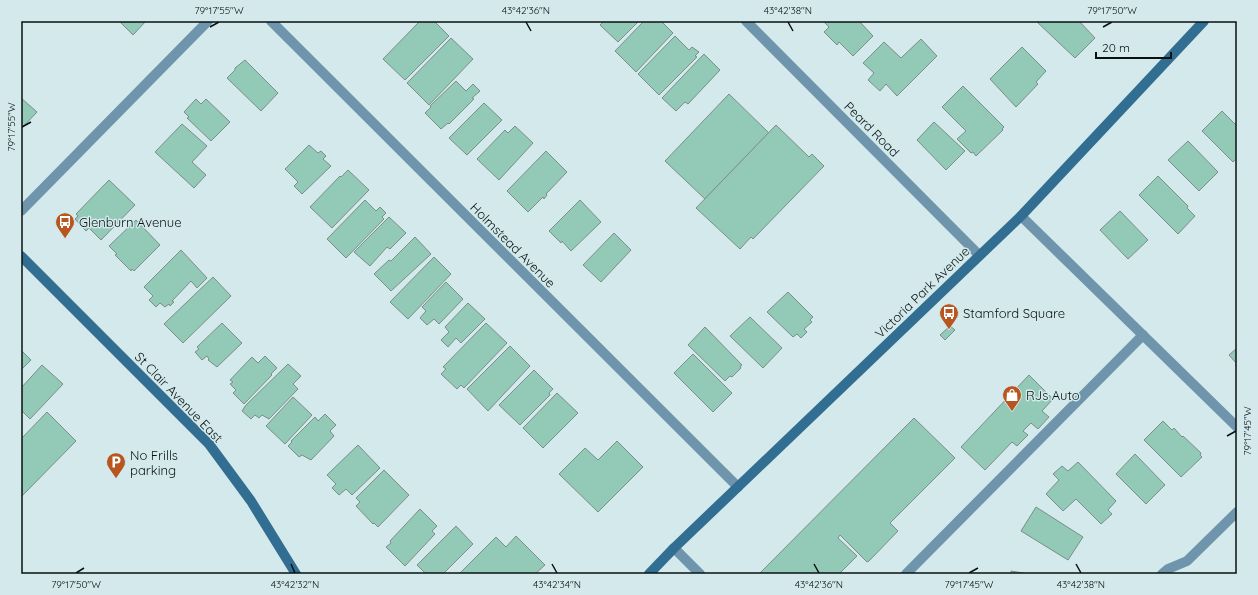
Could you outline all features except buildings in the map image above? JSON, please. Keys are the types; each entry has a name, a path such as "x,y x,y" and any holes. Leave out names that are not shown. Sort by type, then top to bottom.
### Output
{"main road":[{"name":"Victoria Park Avenue","path":"649,574 674,548 1021,216 1204,21"},
{"name":"St Clair Avenue East","path":"21,256 209,444 251,501 296,574"}],"street":[{"path":"21,211 208,21"},
{"name":"Holmstead Avenue","path":"271,21 738,487"},
{"name":"Peard Road","path":"746,21 979,255"},
{"path":"1021,216 1237,427"},
{"path":"906,574 1143,335"},
{"path":"1162,574 1168,569 1187,561 1237,512"},
{"path":"674,548 700,574"}],"place":[{"name":"Glenburn Avenue","path":"65,239"},
{"name":"Stamford Square","path":"949,330"},
{"name":"RJs Auto","path":"1012,412"},
{"name":"No Frills parking","path":"116,479"}]}
